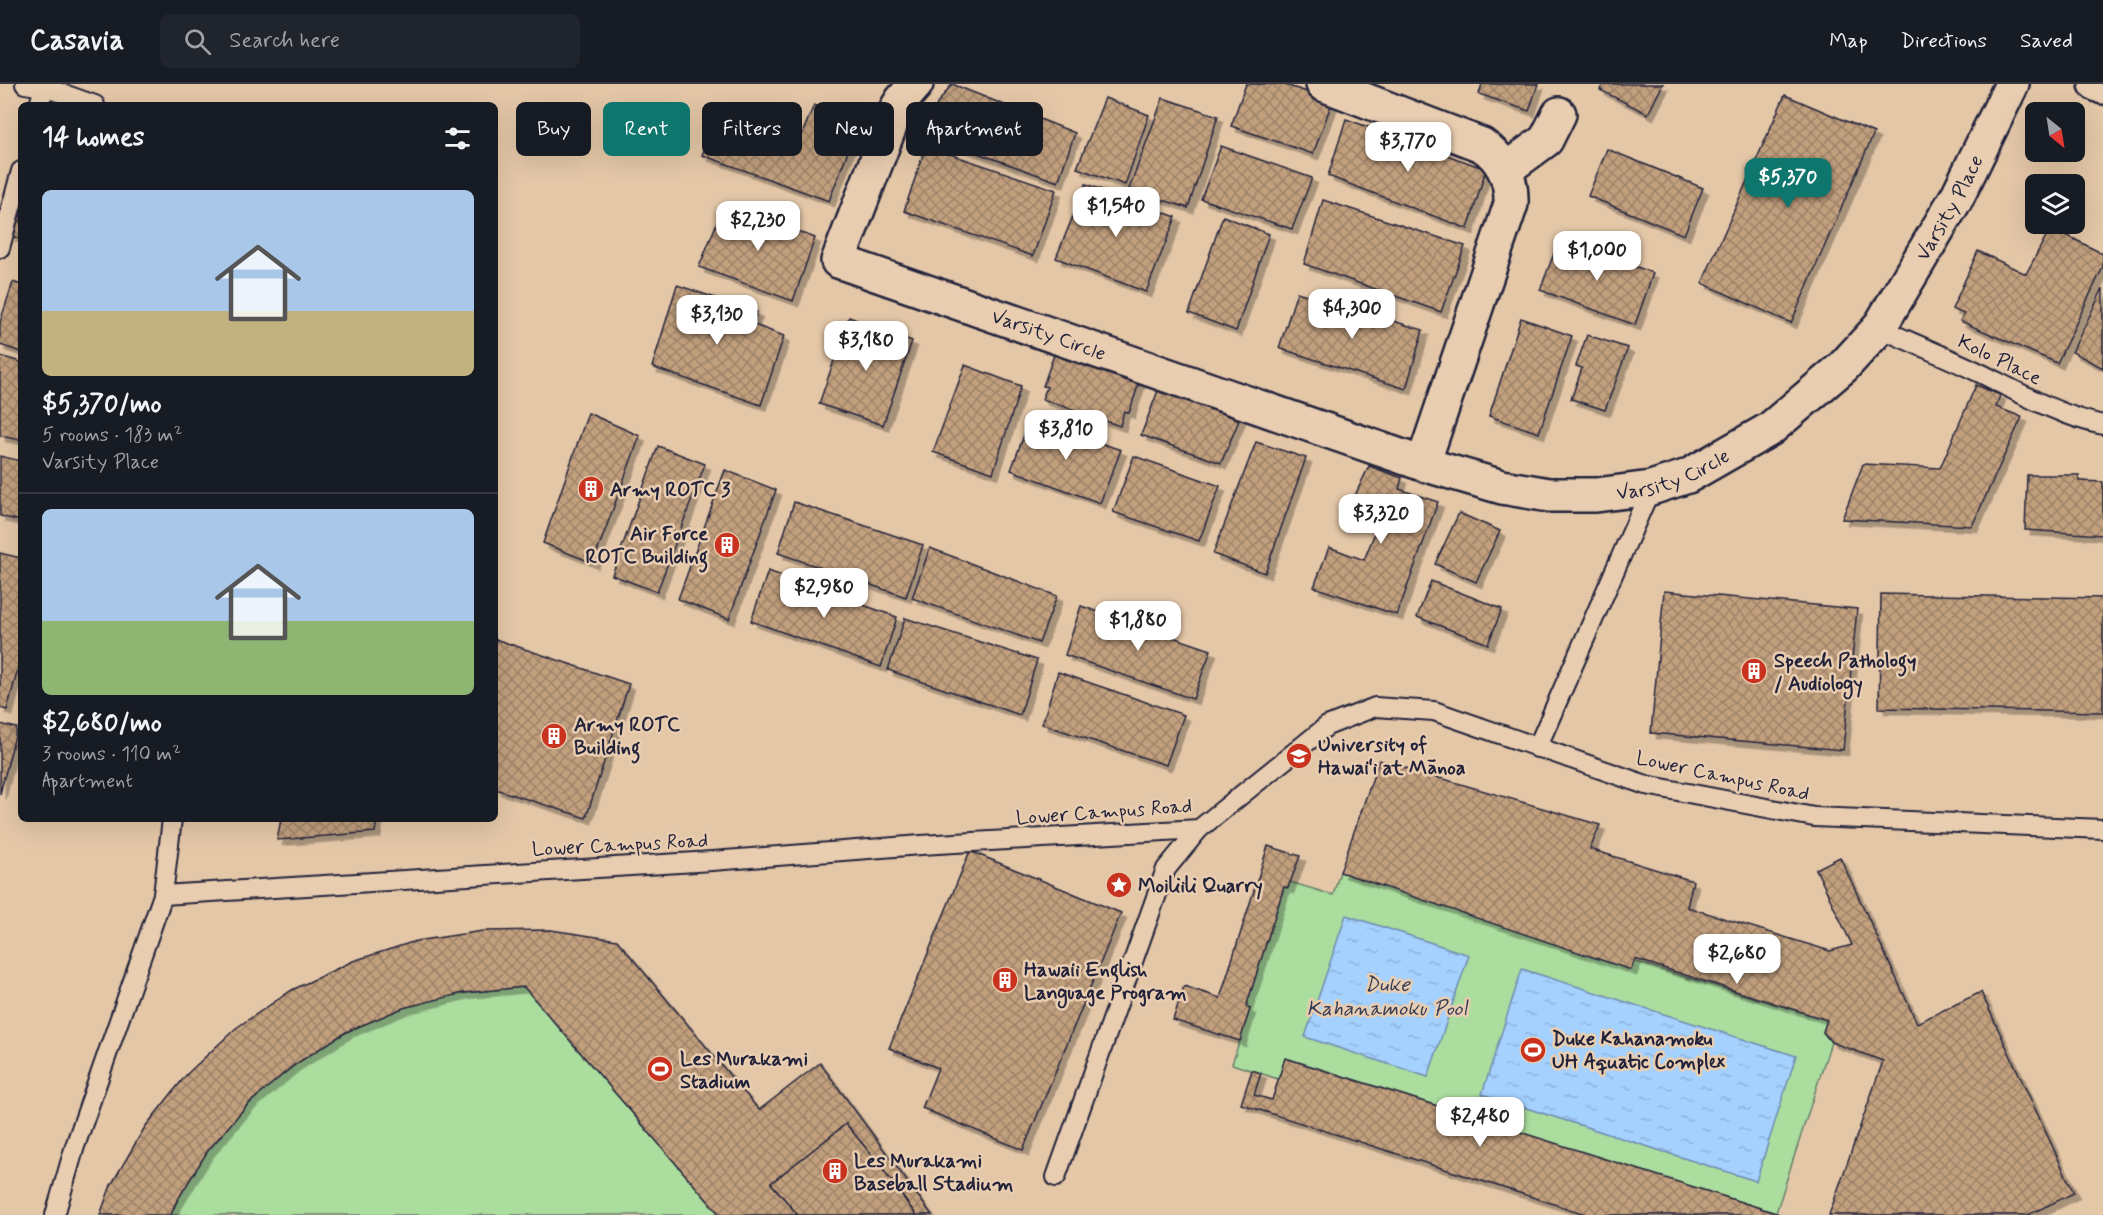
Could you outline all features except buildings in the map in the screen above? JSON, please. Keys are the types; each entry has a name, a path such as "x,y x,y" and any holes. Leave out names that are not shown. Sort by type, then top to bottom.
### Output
{"main road":[{"path":"1323,84 1474,141 1490,150 1505,170 1510,187 1511,204 1423,464"},
{"name":"Varsity Place","path":"1880,328 1958,195 2012,84"},
{"path":"2096,84 2103,87"},
{"name":"Varsity Circle","path":"900,89 838,261 1423,464 1502,487 1549,495 1596,495 1651,488 1700,471 1770,429 1843,367 1880,328"},
{"path":"1505,170 1546,140 1559,114"}],"lane":[{"path":"25,84 42,92 83,102"},
{"path":"0,248 18,182"},
{"name":"Kolo Place","path":"1880,328 1970,368 2042,404 2086,422 2103,425"},
{"path":"1537,748 1651,488"},
{"name":"Lower Campus Road","path":"163,895 1199,829 1327,726 1375,708 1434,711 1646,785 1814,817 2103,829"},
{"path":"55,1215 75,1146 163,895 172,822"},
{"path":"1056,1178 1167,869 1199,829"}],"green space":[{"name":"Duke Kahanamoku UH Aquatic Complex","path":"1340,872 1827,1020 1823,1032 1831,1042 1776,1213 1286,1058 1278,1079 1232,1064 1250,1009 1246,1007 1284,887 1290,882 1333,895"},
{"path":"524,987 720,1215 171,1215 188,1181 210,1148 236,1117 298,1063 332,1041 367,1022 418,1003 463,994"}],"water":[{"name":"Duke Kahanamoku Pool","path":"1346,915 1469,955 1428,1077 1305,1037"},
{"name":"Duke Kahanamoku Pool","path":"1522,969 1796,1056 1756,1181 1482,1094"}],"place":[{"name":"Army ROTC 3","path":"591,489"},
{"name":"Air Force ROTC Building","path":"727,545"},
{"name":"Speech Pathology / Audiology","path":"1754,671"},
{"name":"Army ROTC Building","path":"554,736"},
{"name":"University of Hawaiʻi at Mānoa","path":"1299,756"},
{"name":"Moiliili Quarry","path":"1119,885"},
{"name":"Hawaii English Language Program","path":"1005,980"},
{"name":"Duke Kahanamoku UH Aquatic Complex","path":"1533,1050"},
{"name":"Les Murakami Stadium","path":"660,1069"},
{"name":"Les Murakami Baseball Stadium","path":"835,1171"}]}
